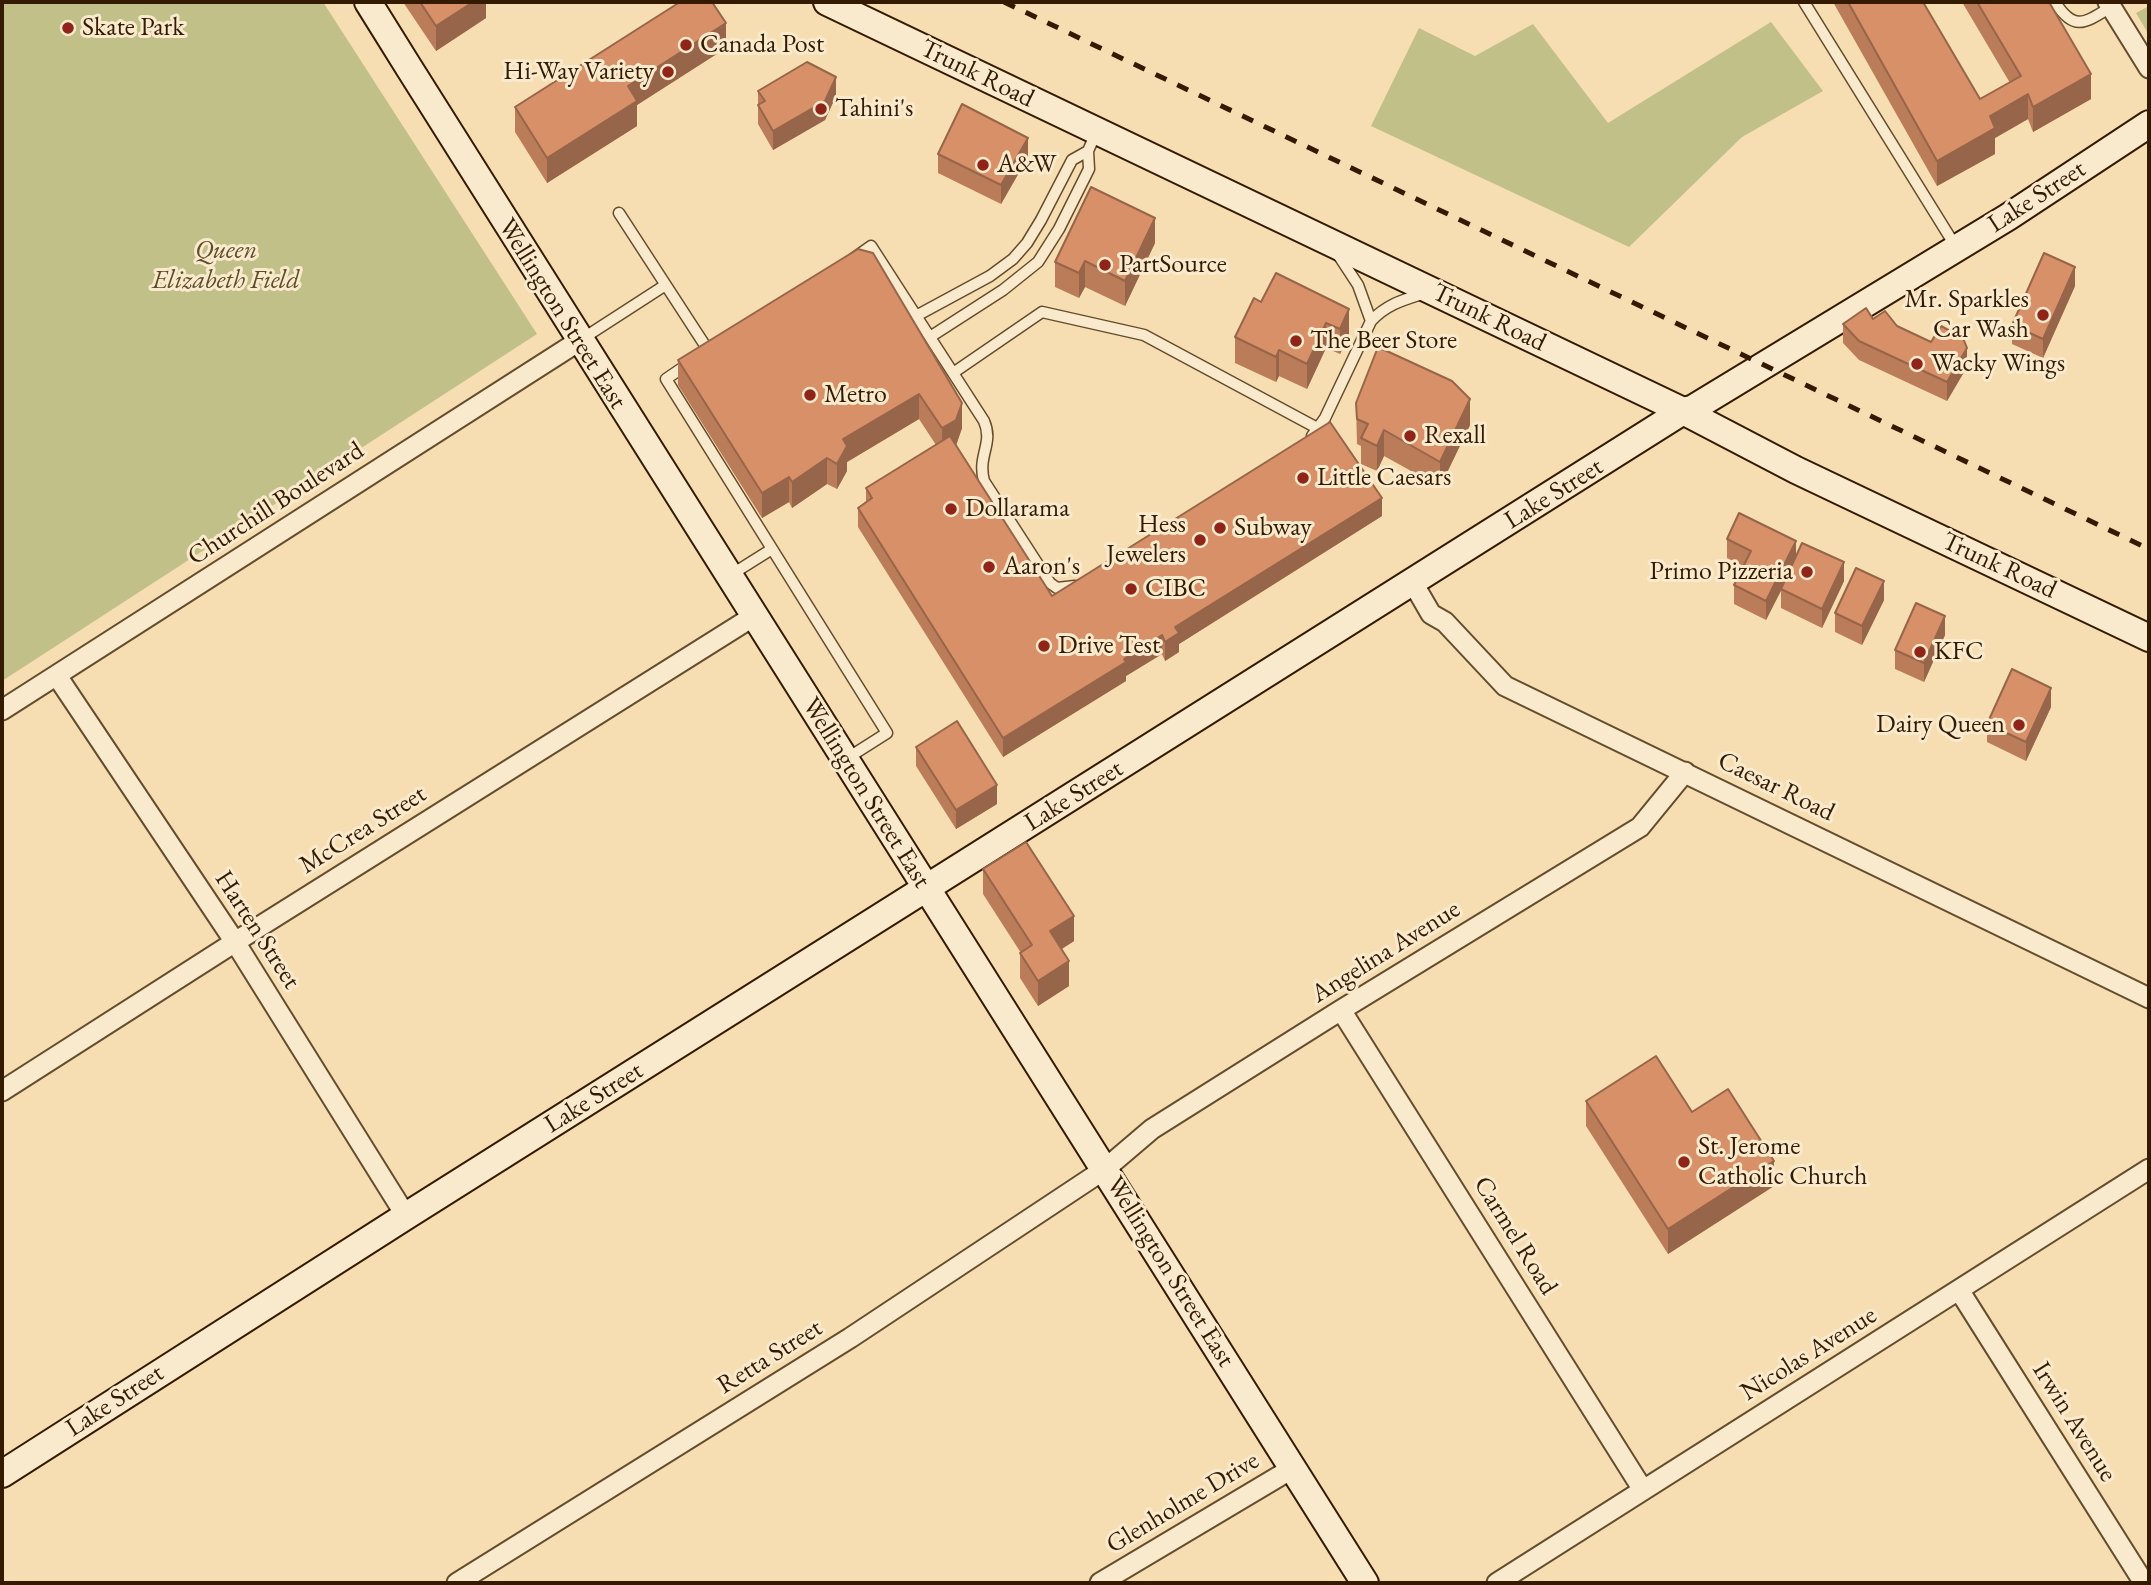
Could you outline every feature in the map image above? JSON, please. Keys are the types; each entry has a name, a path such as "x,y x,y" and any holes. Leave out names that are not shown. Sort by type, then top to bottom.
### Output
{"main road":[{"name":"Wellington Street East","path":"368,2 579,341 1365,1583"},
{"name":"Trunk Road","path":"827,2 1092,141 1332,243 1683,411 1796,470 2149,638"},
{"name":"Lake Street","path":"2,1474 406,1216 1683,411 1692,409 1957,247 2149,124"}],"street":[{"path":"2110,4 2149,68"},
{"name":"Churchill Boulevard","path":"2,710 579,341"},
{"name":"Caesar Road","path":"1413,583 1431,614 1445,622 1505,686 2149,998"},
{"name":"McCrea Street","path":"2,1091 754,616"},
{"name":"Harten Street","path":"57,676 235,942 406,1216"},
{"name":"Angelina Avenue","path":"1105,1169 1152,1129 1640,827 1685,772"},
{"name":"Carmel Road","path":"1341,1010 1643,1490"},
{"name":"Retta Street","path":"457,1583 850,1338 1105,1169"},
{"name":"Nicolas Avenue","path":"1497,1583 2149,1169"},
{"name":"Irwin Avenue","path":"1959,1290 2145,1579"},
{"name":"Glenholme Drive","path":"1100,1583 1293,1468"}],"lane":[{"path":"1804,2 1957,247"},
{"path":"2055,2 2065,17 2076,22 2087,21 2110,4"},
{"path":"916,316 990,276 1013,259 1041,220 1072,160 1092,141"},
{"path":"930,337 1003,290 1038,262 1059,229 1089,169 1092,141"},
{"path":"619,213 708,351"},
{"path":"1332,243 1358,285 1371,321"},
{"path":"839,267 871,246 988,431 989,440 981,468 984,481 1050,583 1057,588 1066,588 1083,582"},
{"path":"579,341 664,286"},
{"path":"1307,443 1319,429 1371,321 1394,302 1432,291"},
{"path":"953,373 1042,312 1144,335 1319,429"},
{"path":"719,344 666,379 887,733 845,759"},
{"path":"728,576 772,550"}],"green space":[{"name":"Queen Elizabeth Field","path":"2,2 323,2 537,334 2,681"},
{"path":"2149,6 2149,35 2136,13"},
{"path":"1771,22 1823,91 1742,137 1629,247 1371,126 1419,28 1475,56 1533,24 1608,123"}],"building":[{"path":"420,2 473,2 436,26"},
{"path":"680,2 712,2 726,23 628,86 637,101 547,158 515,107"},
{"path":"1848,2 1923,2 1980,99 2021,76 1977,2 2049,2 2091,74 2033,107 2028,94 1990,116 1995,128 1937,161"},
{"path":"807,62 836,77 825,101 773,131 758,105 765,101 758,91"},
{"name":"A&W","path":"962,104 1028,138 1001,185 938,154"},
{"path":"1091,187 1155,218 1125,281 1085,261 1079,273 1055,262"},
{"path":"858,249 873,253 962,403 956,420 942,428 919,394 843,439 847,446 837,464 827,458 792,482 789,477 762,493 678,360"},
{"name":"Mr. Sparkles Car Wash","path":"2044,253 2075,267 2043,339 2012,325"},
{"path":"1276,273 1349,309 1340,329 1326,323 1307,364 1279,350 1276,357 1235,337 1254,298 1261,302"},
{"path":"1866,308 1873,319 1885,311 1897,326 1931,342 1941,326 1963,338 1967,348 1947,382 1859,341 1843,324"},
{"name":"Rexall","path":"1378,347 1452,381 1470,399 1440,462 1384,430 1377,446 1361,438 1368,424 1357,419 1356,403"},
{"path":"1330,422 1382,498 1175,627 1179,633 1165,642 1162,635 1124,659 1126,662 1003,738 858,508 872,498 866,488 950,436 1052,596"},
{"path":"1739,513 1796,541 1766,601 1734,585 1751,551 1727,539"},
{"path":"1802,543 1844,562 1822,609 1781,589"},
{"path":"1856,568 1884,581 1862,626 1835,613"},
{"path":"1916,603 1945,616 1924,663 1895,650"},
{"path":"2012,669 2051,688 2026,742 1987,724"},
{"path":"957,721 997,785 956,810 916,747"},
{"path":"1026,842 1074,916 1050,931 1069,961 1038,981 1020,953 1032,945 983,869"},
{"name":"St. Jerome Catholic Church","path":"1656,1056 1692,1112 1728,1089 1774,1161 1668,1229 1586,1101"}],"railway":[{"path":"1004,2 2149,549"}],"place":[{"name":"Skate Park","path":"68,28"},
{"name":"Canada Post","path":"686,45"},
{"name":"Hi-Way Variety","path":"668,72"},
{"name":"Tahini's","path":"821,109"},
{"name":"A&W","path":"983,165"},
{"name":"PartSource","path":"1105,265"},
{"name":"Mr. Sparkles Car Wash","path":"2043,315"},
{"name":"The Beer Store","path":"1296,341"},
{"name":"Wacky Wings","path":"1917,364"},
{"name":"Metro","path":"810,395"},
{"name":"Rexall","path":"1410,436"},
{"name":"Little Caesars","path":"1303,478"},
{"name":"Dollarama","path":"951,509"},
{"name":"Subway","path":"1220,528"},
{"name":"Hess Jewelers","path":"1200,540"},
{"name":"Aaron's","path":"989,567"},
{"name":"Primo Pizzeria","path":"1807,572"},
{"name":"CIBC","path":"1131,589"},
{"name":"Drive Test","path":"1044,646"},
{"name":"KFC","path":"1920,652"},
{"name":"Dairy Queen","path":"2019,725"},
{"name":"St. Jerome Catholic Church","path":"1684,1162"}]}
